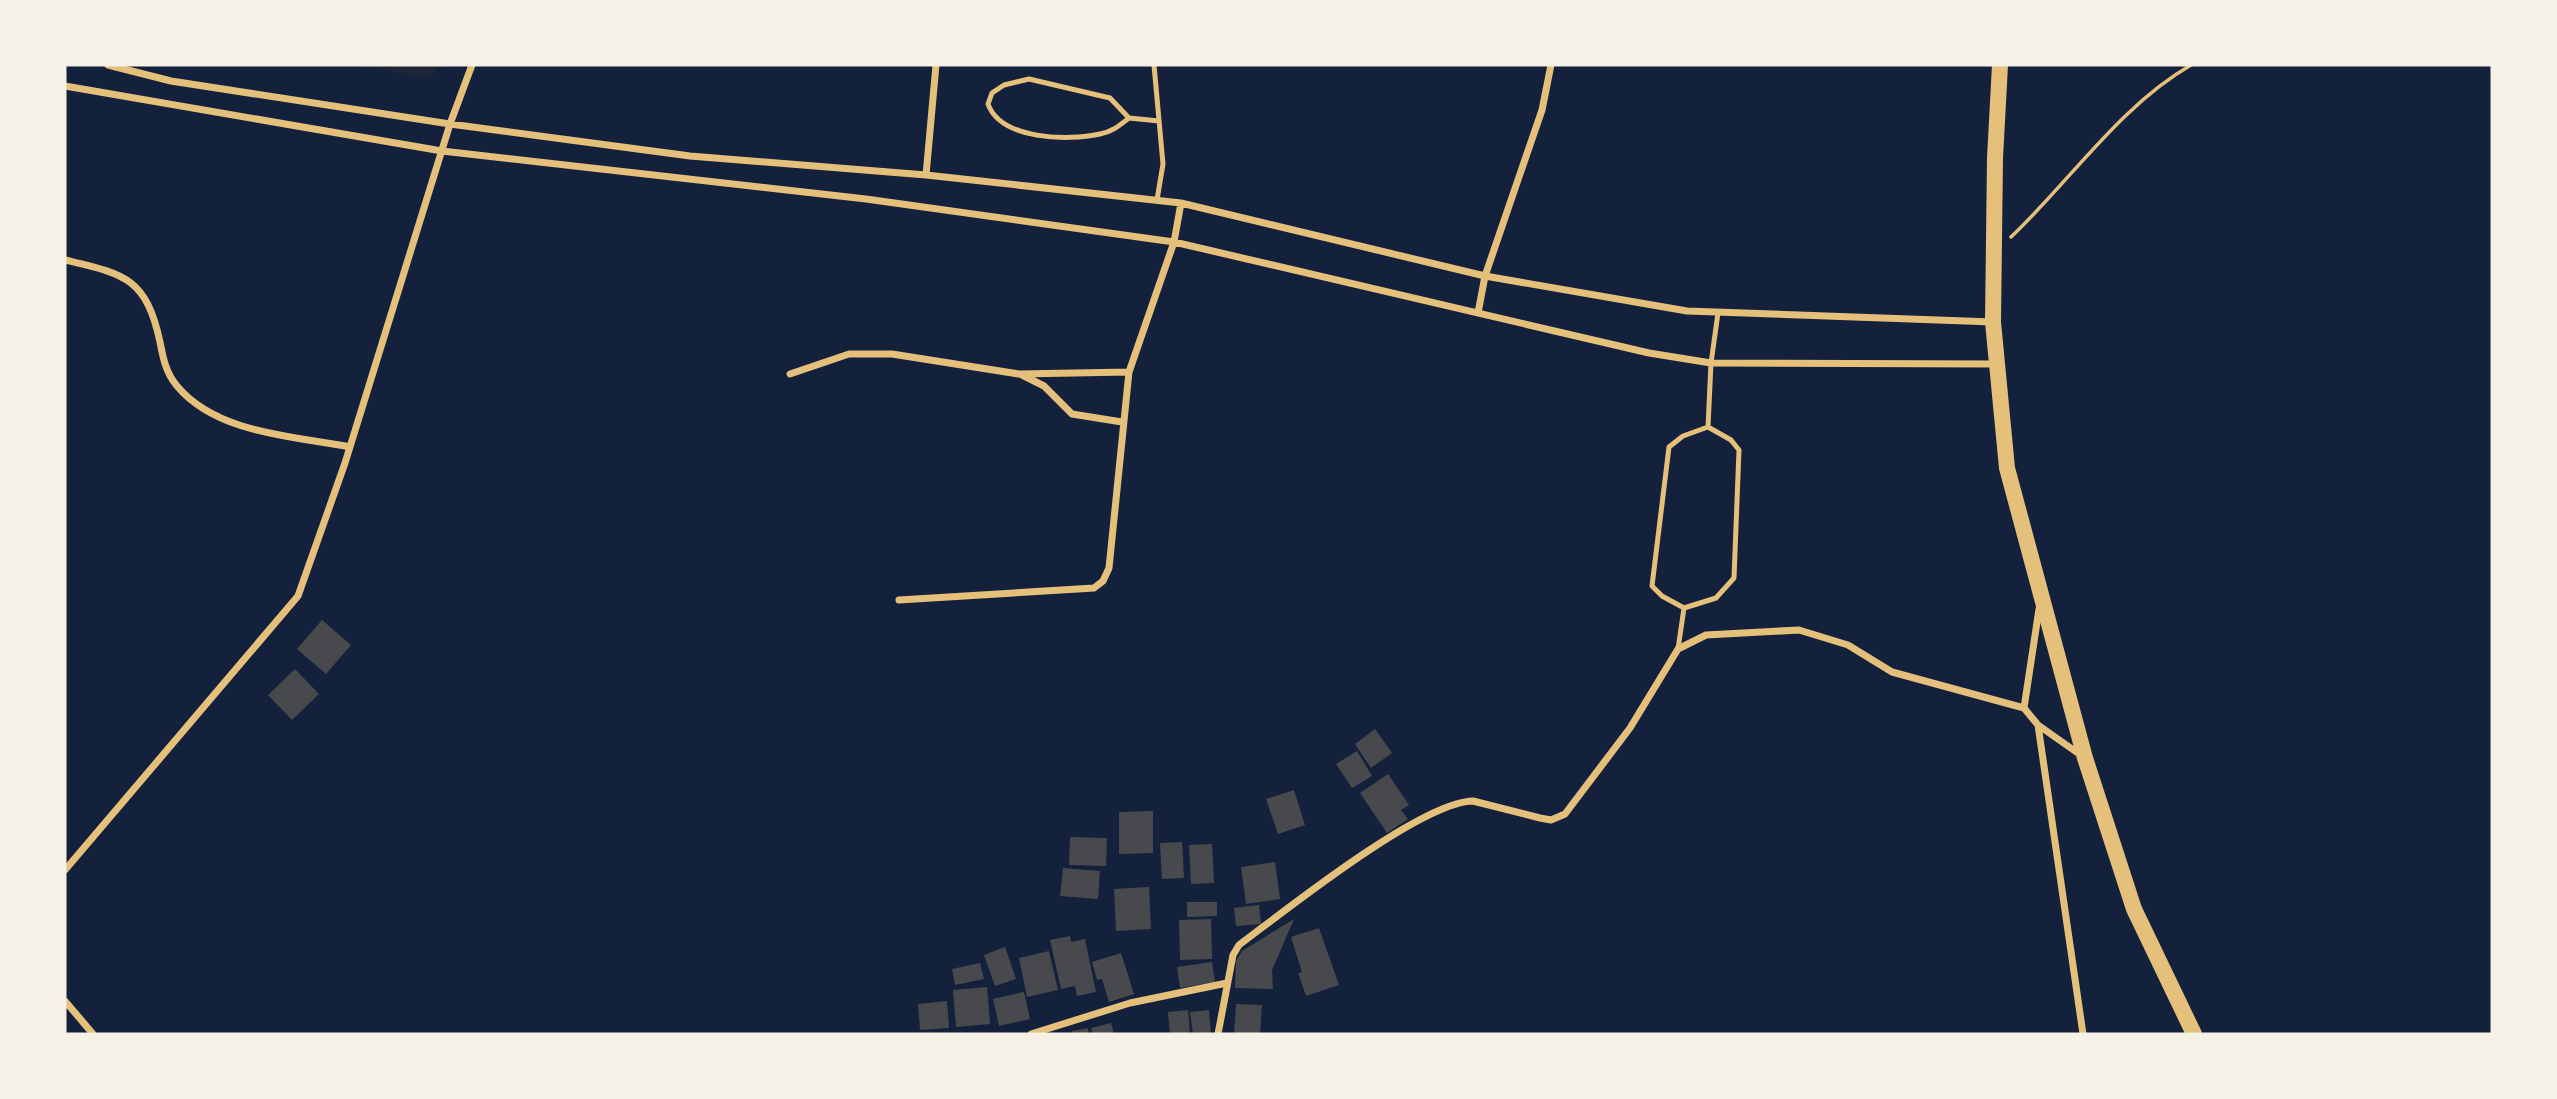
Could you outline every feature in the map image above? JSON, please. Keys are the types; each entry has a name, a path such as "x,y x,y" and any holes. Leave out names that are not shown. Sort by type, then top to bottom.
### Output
{"main road":[{"path":"2000,65 1993,322 2007,468 2085,758 2134,909 2194,1034"}],"street":[{"path":"108,65 171,81 450,124 690,156 926,175 1181,203 1485,276 1687,311 1993,322"},
{"path":"65,870 298,596 350,447 450,124 472,65"},
{"path":"926,175 936,65"},
{"path":"1478,313 1485,276 1542,110 1552,65"},
{"path":"65,86 442,151 866,199 1174,242 1649,353 1710,363 1995,363"},
{"path":"899,600 1094,588 1103,581 1109,568 1129,372 1174,242 1181,203"},
{"path":"65,260 109,270 138,287 150,306 165,367 177,387 201,405 235,425 350,447"},
{"path":"790,374 849,354 892,354 1019,373 1129,372"},
{"path":"1019,373 1044,386 1072,414 1122,422"},
{"path":"2024,708 2041,598"},
{"path":"1218,1034 1233,955 1240,945 1390,837 1426,816 1460,802 1472,801 1551,820 1564,814 1630,728 1678,649 1706,635 1799,630 1848,646 1892,672 2024,708 2038,725 2085,758"},
{"path":"2038,725 2083,1034"},
{"path":"1031,1034 1130,1003 1227,984"},
{"path":"65,1001 93,1034"}],"lane":[{"path":"1154,65 1163,164 1157,200"},
{"path":"1129,118 1117,128 1101,134 1046,136 1008,128 992,116 988,104 992,93 1004,85 1029,79 1110,98 1129,118 1159,121"},
{"path":"1708,427 1710,363 1718,313"},
{"path":"1708,427 1731,440 1739,450 1734,578 1716,598 1684,608 1662,596 1652,586 1669,447 1683,436 1708,427"},
{"path":"1678,649 1684,608"}],"path":[{"path":"1994,253 2167,79 2191,65"}],"shaded area":[{"path":"360,65 442,65 429,80"}],"building":[{"path":"322,620 351,645 326,674 297,649"},
{"path":"295,669 319,694 292,720 268,695"},
{"path":"1375,729 1392,753 1371,768 1355,744"},
{"path":"1357,751 1372,776 1352,788 1336,764"},
{"path":"1388,774 1409,805 1401,810 1408,819 1387,833 1360,793"},
{"path":"1294,790 1305,825 1278,834 1266,799"},
{"path":"1153,811 1153,853 1119,854 1119,812"},
{"path":"1070,837 1107,838 1106,866 1069,865"},
{"path":"1182,842 1184,878 1162,879 1160,843"},
{"path":"1212,844 1214,883 1191,884 1189,845"},
{"path":"1275,862 1280,899 1246,904 1241,867"},
{"path":"1063,868 1100,871 1098,899 1060,896"},
{"path":"1149,887 1151,929 1116,931 1114,889"},
{"path":"1187,902 1217,902 1217,916 1187,917"},
{"path":"1259,905 1261,924 1236,926 1234,908"},
{"path":"1211,919 1212,959 1180,960 1179,920"},
{"path":"1294,919 1272,970 1273,989 1235,988 1236,961 1242,951"},
{"path":"1319,928 1339,985 1306,996 1291,937"},
{"path":"1070,936 1071,942 1085,939 1096,992 1077,996 1075,986 1061,989 1050,940"},
{"path":"1005,947 1016,979 995,986 984,955"},
{"path":"1049,951 1058,990 1027,997 1019,958"},
{"path":"1121,953 1134,994 1109,1002 1102,979 1097,980 1092,962"},
{"path":"1212,962 1215,982 1180,988 1177,967"},
{"path":"980,963 984,979 955,985 952,969"},
{"path":"987,987 990,1024 956,1027 953,990"},
{"path":"1024,992 1030,1019 999,1026 993,999"},
{"path":"947,1001 949,1028 920,1030 918,1004"},
{"path":"1236,1004 1262,1005 1260,1034 1234,1034"},
{"path":"1188,1010 1190,1034 1170,1034 1168,1012"},
{"path":"1209,1010 1211,1034 1193,1034 1190,1012"},
{"path":"1111,1023 1114,1034 1093,1034 1091,1028"},
{"path":"1088,1028 1089,1034 1073,1034 1072,1031"}]}
